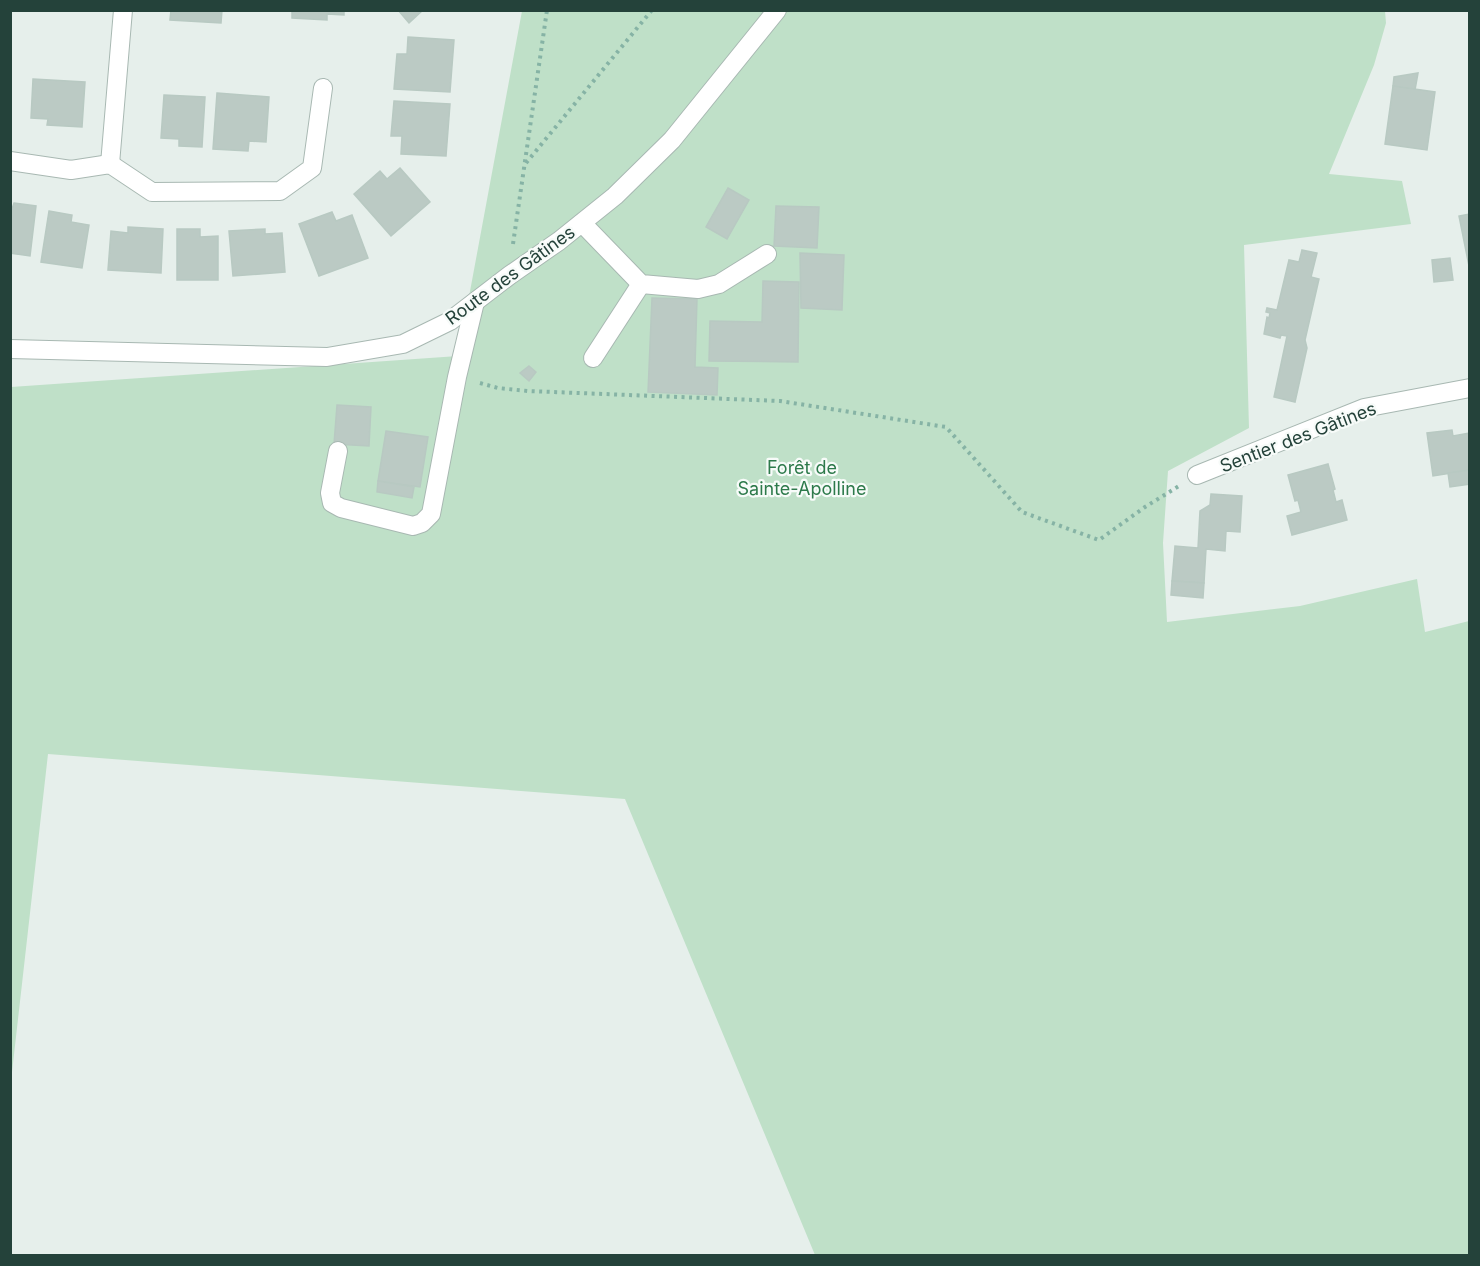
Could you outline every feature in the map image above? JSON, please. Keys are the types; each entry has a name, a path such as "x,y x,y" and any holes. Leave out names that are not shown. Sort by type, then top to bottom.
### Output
{"street":[{"path":"110,164 123,10"},
{"name":"Route des Gâtines","path":"10,349 327,357 403,344 450,321 559,241 615,196 672,140 777,10"},
{"path":"10,161 71,170 110,164 152,192 280,191 312,168 323,88"},
{"path":"582,223 642,284 698,289 718,284 767,254"},
{"path":"593,358 642,284"},
{"path":"338,451 330,492 332,502 340,508 403,524 413,526 422,524 431,514 457,378 475,302"},
{"name":"Sentier des Gâtines","path":"1197,475 1364,408 1470,388"}],"path":[{"path":"510,275 547,10"},
{"path":"525,164 652,10"},
{"path":"457,378 498,388 528,391 780,401 945,427 1022,512 1099,540 1145,507 1197,475"}],"green space":[{"name":"Forêt de Sainte-Apolline","path":"522,11 1385,11 1386,23 1374,65 1329,174 1402,181 1411,224 1244,245 1249,428 1168,471 1163,543 1167,622 1300,606 1417,579 1425,632 1469,621 1469,1255 815,1255 625,799 48,754 11,1081 11,387 458,356"}],"building":[{"path":"171,10 222,10 221,23 170,20"},
{"path":"292,10 344,10 344,15 327,14 327,20 292,18"},
{"path":"398,10 423,10 409,23"},
{"path":"408,37 454,40 450,92 394,89 397,54 407,54"},
{"path":"1418,73 1415,90 1393,86 1394,77"},
{"path":"33,79 85,82 82,127 47,125 48,119 31,118"},
{"path":"1393,86 1435,92 1427,150 1385,144"},
{"path":"217,93 269,97 266,142 249,141 248,151 213,149"},
{"path":"164,95 205,97 202,147 179,146 179,139 161,138"},
{"path":"394,101 450,104 446,156 401,154 402,136 391,136"},
{"path":"400,168 430,202 391,236 354,194 380,171 387,179"},
{"path":"728,188 749,200 727,239 706,227"},
{"path":"14,203 36,206 30,256 10,253 10,209"},
{"path":"776,206 819,207 817,248 774,246"},
{"path":"49,211 72,215 71,222 89,225 82,268 41,262"},
{"path":"332,212 336,221 352,215 368,258 319,276 299,224"},
{"path":"1470,214 1470,271 1459,216"},
{"path":"128,227 163,229 161,273 108,270 111,231 128,233"},
{"path":"177,229 200,229 200,237 218,236 218,280 177,280"},
{"path":"265,229 265,234 282,233 285,272 233,276 229,231"},
{"path":"1302,250 1317,253 1311,277 1319,279 1305,340 1307,348 1295,402 1274,397 1287,336 1281,335 1280,338 1264,334 1270,313 1266,312 1267,308 1277,310 1289,260 1299,262"},
{"path":"800,253 844,255 842,310 801,308"},
{"path":"1450,258 1453,280 1434,282 1432,260"},
{"path":"763,281 799,282 798,362 709,361 710,321 762,322"},
{"path":"652,298 697,299 695,367 718,368 717,395 648,392"},
{"path":"529,366 536,372 529,381 520,373"},
{"path":"337,405 371,407 369,446 334,444"},
{"path":"1452,430 1453,436 1470,433 1470,470 1433,476 1427,433"},
{"path":"386,431 428,437 420,487 378,481"},
{"path":"1328,464 1336,502 1342,500 1347,520 1292,535 1287,516 1301,512 1298,500 1295,501 1288,475"},
{"path":"1470,470 1470,484 1450,487 1448,473"},
{"path":"378,481 414,487 412,498 377,492"},
{"path":"1211,494 1242,496 1240,532 1226,531 1225,551 1206,549 1204,583 1172,581 1175,546 1198,548 1200,511 1210,505"},
{"path":"1172,581 1204,583 1203,598 1171,595"}]}
